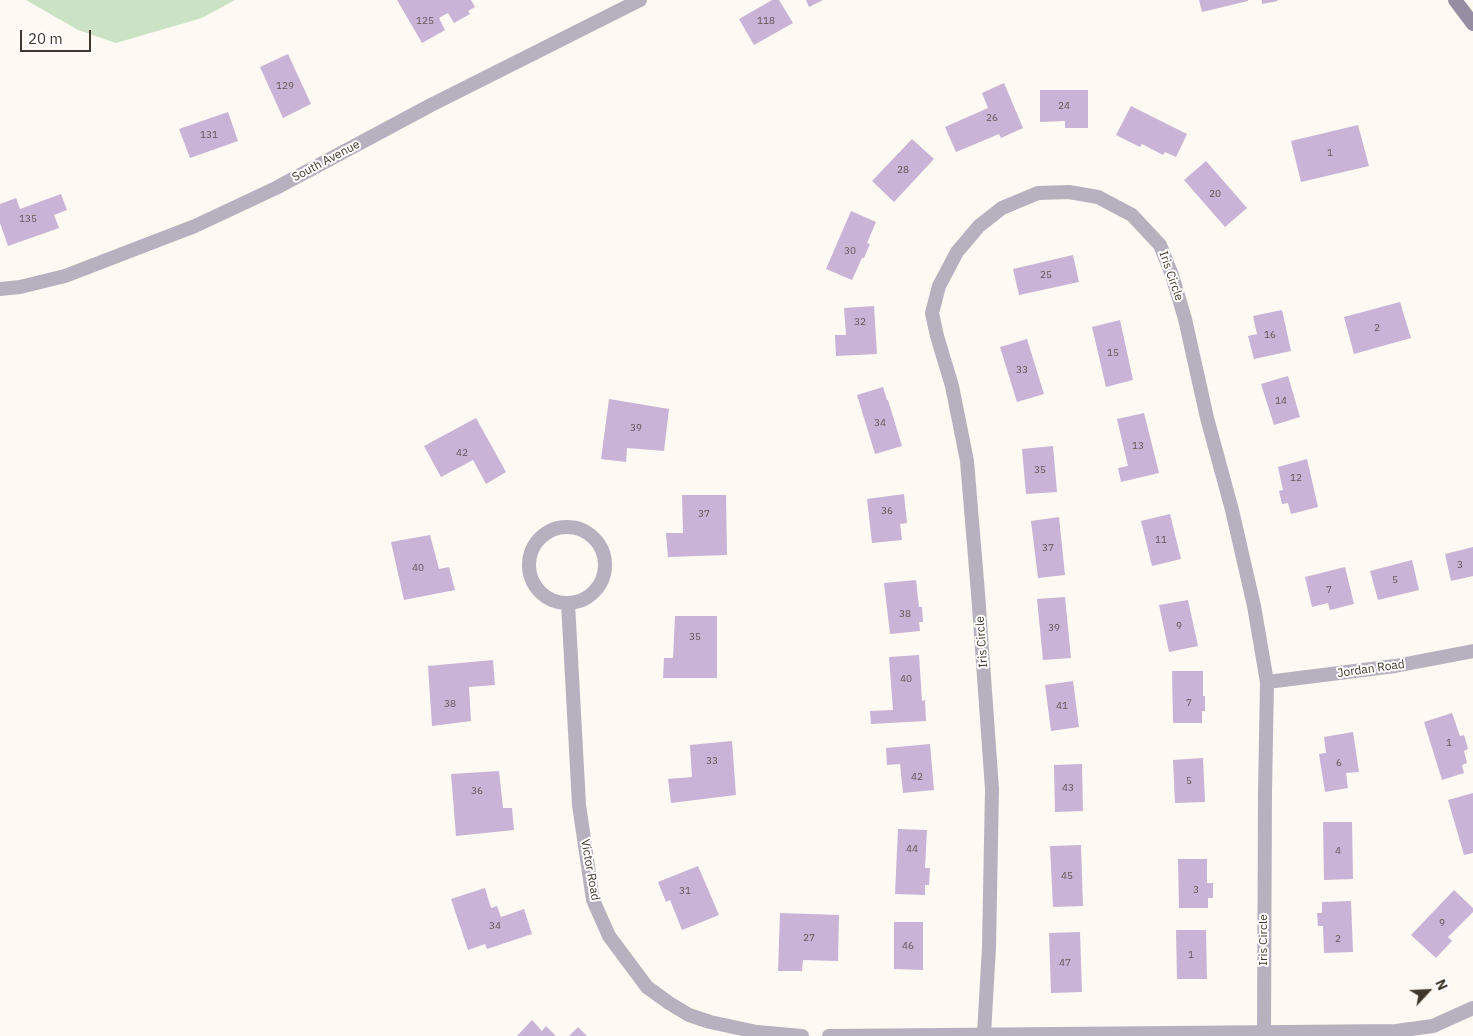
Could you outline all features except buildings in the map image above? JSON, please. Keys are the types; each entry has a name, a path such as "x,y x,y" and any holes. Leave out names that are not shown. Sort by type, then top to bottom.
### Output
{"main road":[{"path":"1455,0 1473,24"}],"street":[{"name":"South Avenue","path":"0,288 20,287 64,276 195,226 276,188 431,105 640,0"},
{"name":"Iris Circle","path":"984,1034 992,789 979,603 966,461 952,386 932,313 939,286 957,252 979,226 1002,208 1038,193 1069,192 1098,197 1132,215 1160,245 1172,275 1185,319 1207,418 1232,510 1254,606 1268,682 1265,791 1264,1032"},
{"path":"568,526 582,528 601,545 605,558 605,571 601,584 592,594 581,601 568,603 556,602 536,588 531,577 529,564 531,552 536,542 545,533 556,527 568,526"},
{"name":"Victor Road","path":"568,603 579,805 593,900 609,936 648,987 668,1003 689,1015 710,1022 757,1032 802,1036"},
{"name":"Jordan Road","path":"1268,682 1395,666 1473,651"},
{"path":"829,1036 1396,1030 1432,1026 1473,1008"}],"green space":[{"path":"26,0 235,0 202,18 116,43 78,30"}]}
